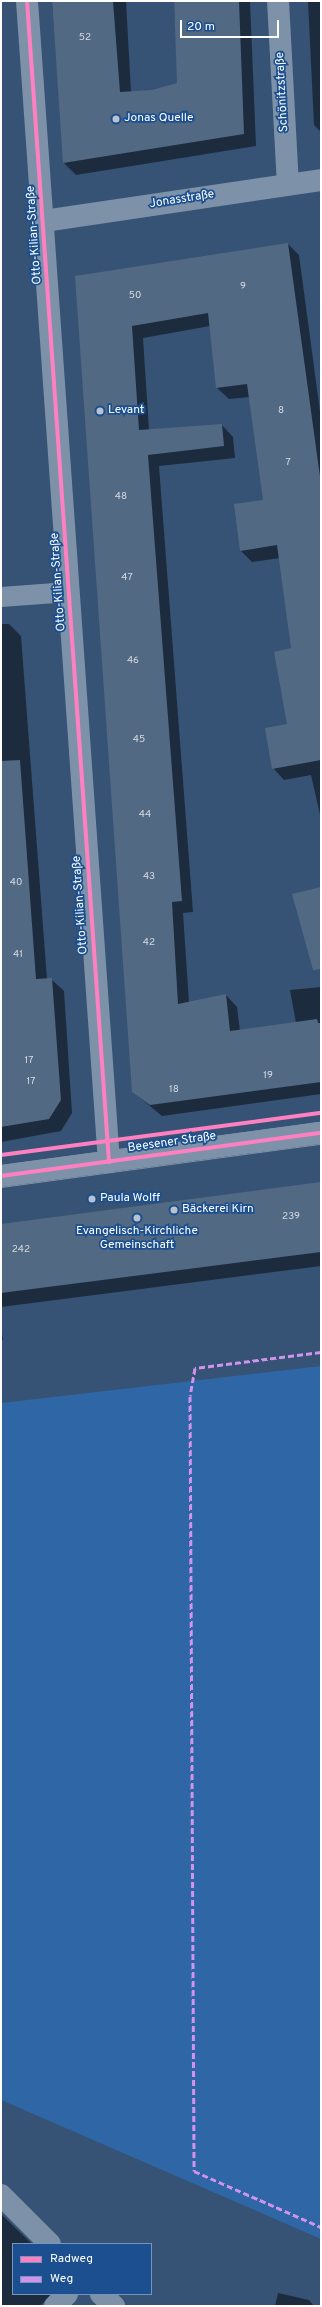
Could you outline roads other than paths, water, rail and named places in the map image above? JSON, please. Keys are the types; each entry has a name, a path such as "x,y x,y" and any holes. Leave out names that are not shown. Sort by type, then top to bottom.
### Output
{"street":[{"name":"Otto-Kilian-Straße","path":"27,1 44,221 109,1162"},
{"name":"Schönitzstraße","path":"278,1 288,183"},
{"name":"Jonasstraße","path":"44,221 288,183 321,180"},
{"name":"Beesener Straße","path":"1,1176 321,1133"},
{"path":"1,2195 49,2243"},
{"path":"55,2306 66,2295"},
{"path":"102,2295 114,2306"}],"lane":[{"path":"1,598 69,592"}],"tram line":[{"path":"1,1165 321,1122"},
{"path":"1,1187 321,1144"}],"place":[{"name":"Jonas Quelle","path":"116,119"},
{"name":"Levant","path":"100,411"},
{"name":"Paula Wolff","path":"92,1199"},
{"name":"Bäckerei Kirn","path":"174,1210"},
{"name":"Evangelisch-Kirchliche Gemeinschaft","path":"137,1218"}]}
